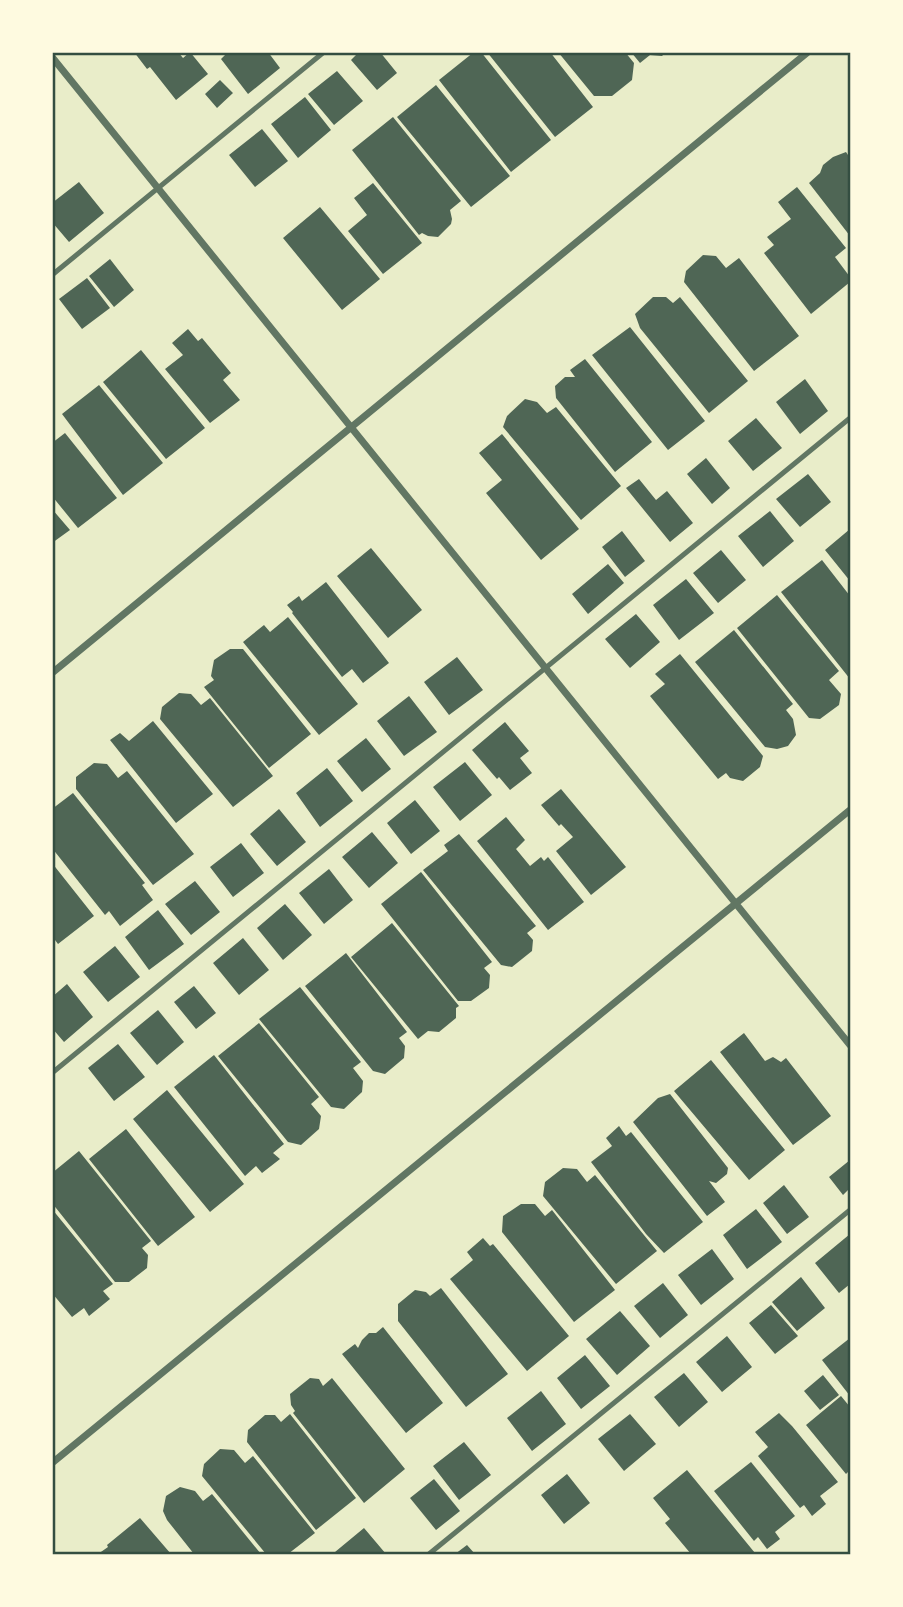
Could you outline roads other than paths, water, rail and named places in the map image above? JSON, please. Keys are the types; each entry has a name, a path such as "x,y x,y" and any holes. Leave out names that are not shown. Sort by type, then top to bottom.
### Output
{"street":[{"path":"52,673 808,52"},
{"path":"52,57 850,1045"},
{"path":"52,1463 850,810"}],"lane":[{"path":"52,275 324,52"},
{"path":"52,1073 850,418"},
{"path":"429,1555 850,1210"}]}
